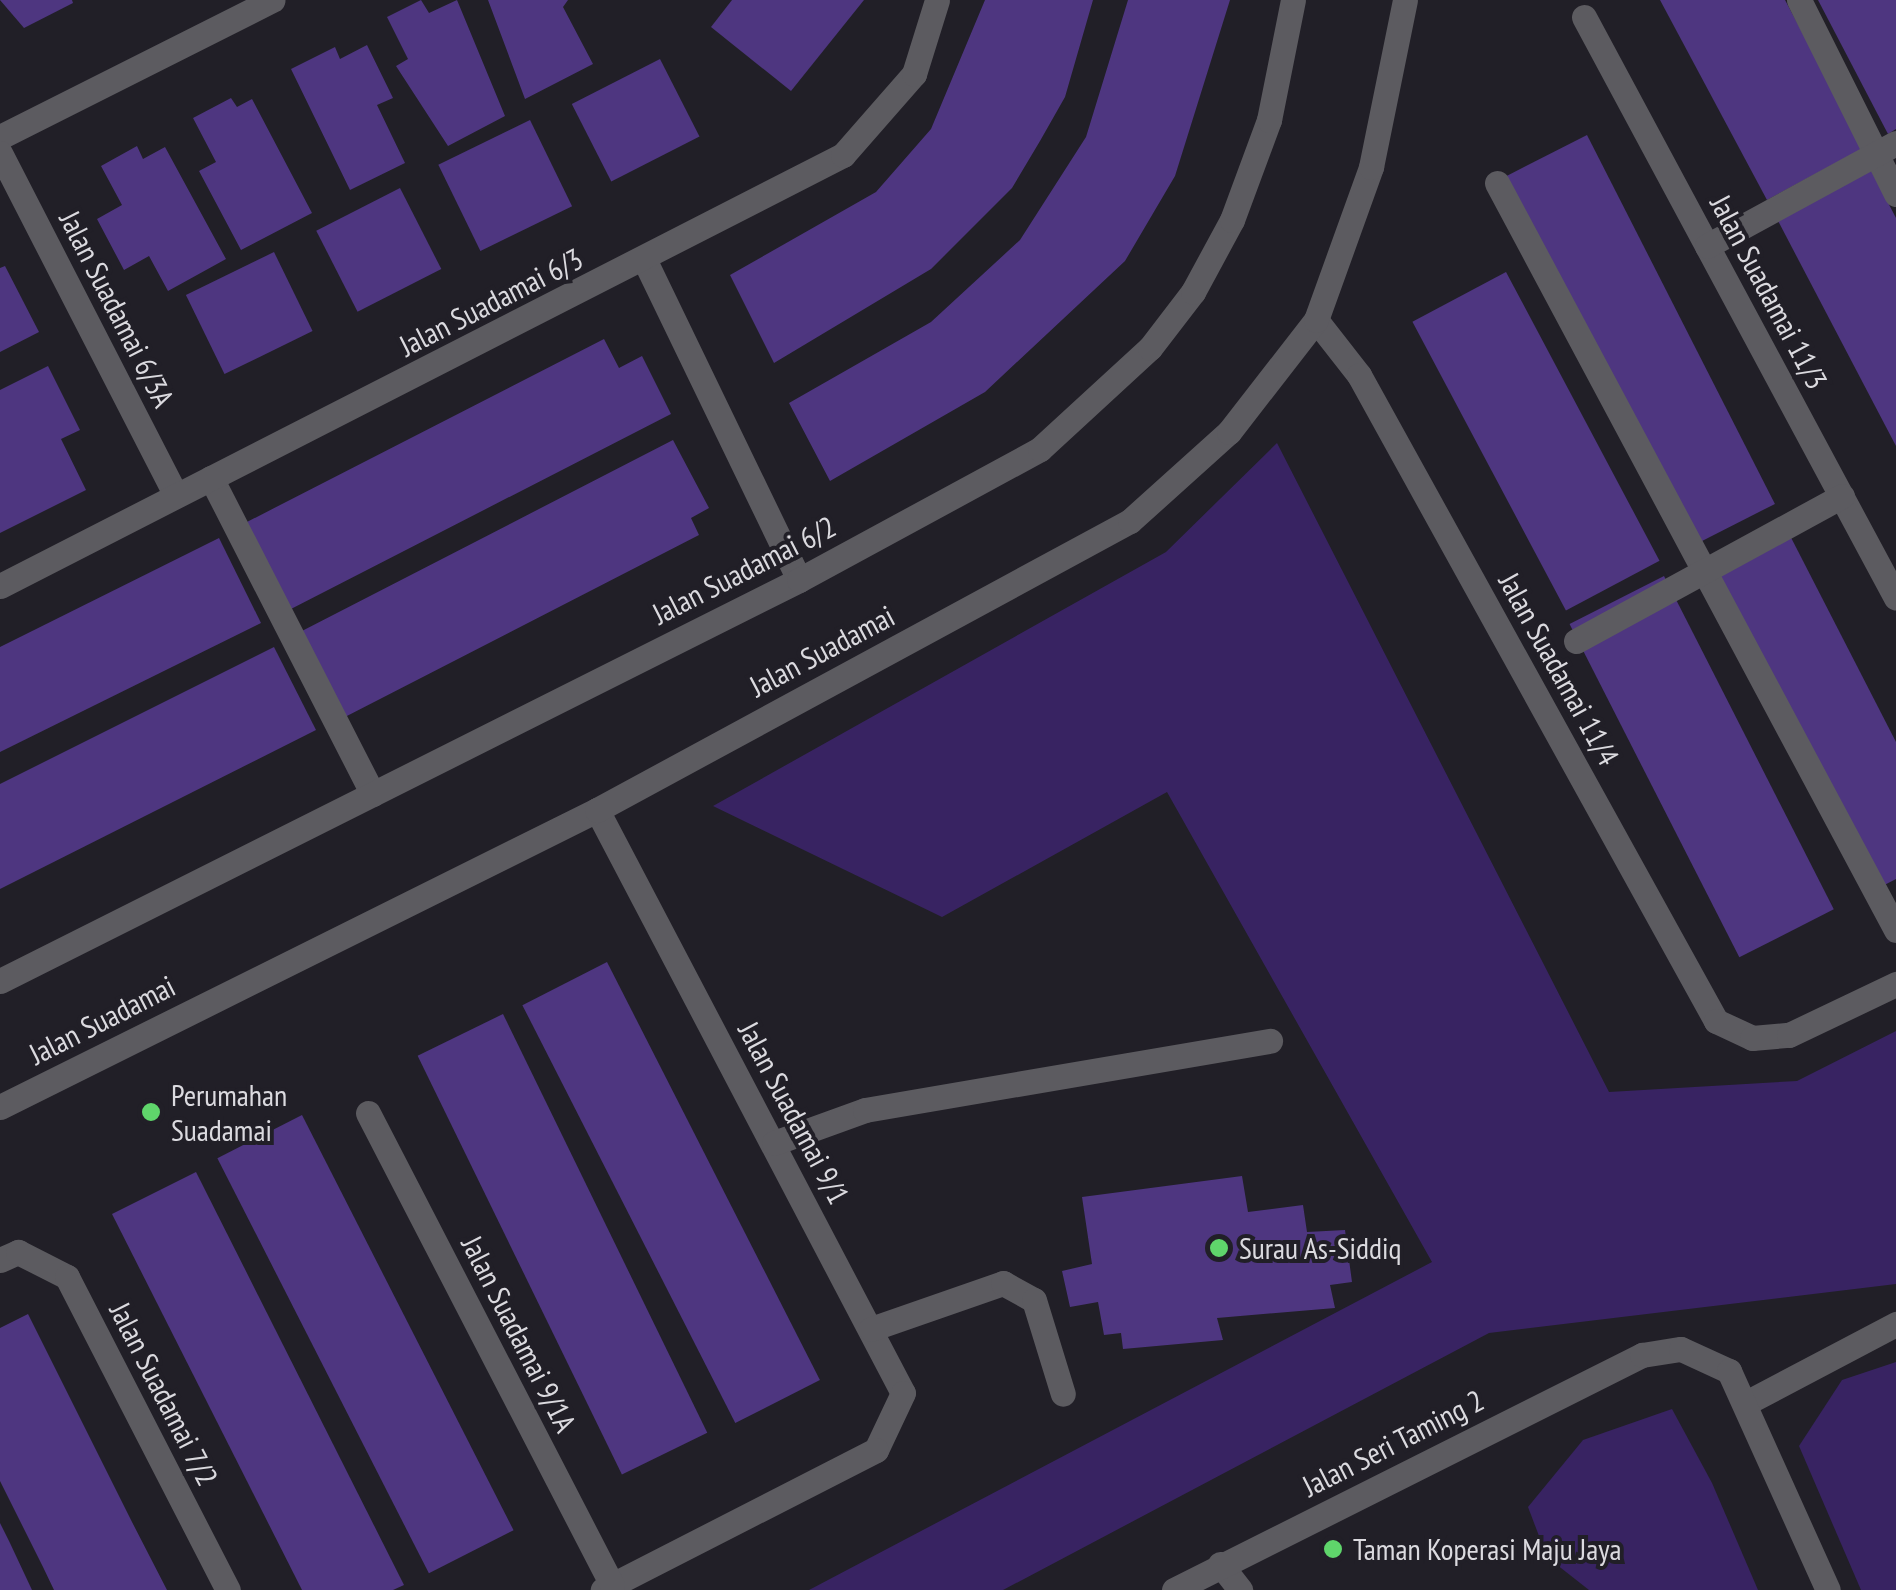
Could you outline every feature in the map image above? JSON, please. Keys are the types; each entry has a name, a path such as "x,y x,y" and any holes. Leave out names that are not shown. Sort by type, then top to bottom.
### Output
{"street":[{"path":"0,137 272,0"},
{"name":"Jalan Suadamai 6/3","path":"0,586 645,261 844,156 914,74 936,0"},
{"name":"Jalan Suadamai 6/2","path":"0,981 798,580 1040,449 1150,348 1232,220 1268,120 1293,0"},
{"name":"Jalan Suadamai","path":"0,1107 597,810 1130,521 1229,432 1316,320 1371,168 1405,0"},
{"path":"1799,0 1886,148 1896,194"},
{"name":"Jalan Suadamai 11/3","path":"1584,17 1842,496 1887,558 1896,598"},
{"path":"1708,246 1886,148"},
{"name":"Jalan Suadamai 6/3A","path":"0,153 176,495"},
{"path":"1497,184 1709,568 1896,930"},
{"path":"645,261 798,580"},
{"name":"Jalan Suadamai 11/4","path":"1316,320 1359,375 1716,1021 1752,1038 1789,1035 1896,984"},
{"path":"211,478 373,794"},
{"path":"1576,642 1842,496"},
{"name":"Jalan Suadamai 9/1","path":"597,810 903,1393 876,1450 607,1588"},
{"path":"774,1143 866,1110 1270,1041"},
{"name":"Jalan Suadamai 9/1A","path":"368,1113 607,1588"},
{"name":"Jalan Suadamai 7/2","path":"9,1256 67,1277 228,1590"},
{"path":"871,1329 1004,1283 1034,1300 1063,1394"},
{"path":"1828,1590 1746,1403 1896,1324"},
{"name":"Jalan Seri Taming 2","path":"1174,1590 1642,1355 1710,1356 1746,1403"},
{"path":"1220,1564 1240,1590"}],"shaded area":[{"path":"1277,443 1609,1092 1797,1081 1896,1031 1896,1284 1489,1333 1003,1590 809,1590 1432,1262 1167,792 942,917 713,806 1166,552"},
{"path":"1896,1362 1896,1590 1861,1590 1799,1446 1842,1380"},
{"path":"1672,1409 1712,1483 1758,1590 1589,1590 1547,1557 1528,1507 1583,1440"}],"building":[{"path":"0,0 72,0 73,3 24,28"},
{"path":"421,0 429,13 457,0 505,116 448,146 396,66 408,59 387,17"},
{"path":"488,0 568,0 563,7 593,64 525,99"},
{"path":"732,0 864,0 791,91 711,27"},
{"path":"985,0 1093,0 1065,97 1040,141 1012,188 931,269 774,363 730,275 876,192 931,129"},
{"path":"1128,0 1230,0 1175,176 1125,261 985,392 830,481 789,403 931,322 1020,240 1086,137"},
{"path":"1660,0 1785,0 1864,148 1767,200"},
{"path":"1818,0 1896,0 1896,129 1888,134"},
{"path":"367,45 393,98 377,105 405,163 350,190 291,69 335,47 340,59"},
{"path":"660,59 699,137 611,181 572,104"},
{"path":"231,98 237,107 252,99 312,213 241,250 199,171 216,162 193,118"},
{"path":"530,120 572,206 480,251 438,165"},
{"path":"1587,135 1775,504 1686,549 1498,180"},
{"path":"137,146 143,159 165,147 226,259 168,291 149,256 124,270 97,219 122,205 101,166"},
{"path":"1870,168 1896,218 1896,446 1776,217"},
{"path":"400,188 441,269 358,312 316,231"},
{"path":"274,252 313,331 224,374 186,295"},
{"path":"5,266 39,332 0,352 0,268"},
{"path":"1506,272 1660,561 1566,610 1412,322"},
{"path":"604,339 619,368 642,356 671,414 289,610 245,523"},
{"path":"48,366 80,430 61,439 86,490 0,533 0,390"},
{"path":"673,440 709,508 691,518 699,535 343,718 300,632"},
{"path":"1783,522 1896,742 1896,879 1865,895 1696,566"},
{"path":"219,538 261,623 0,752 0,647"},
{"path":"1664,576 1834,909 1739,957 1570,624"},
{"path":"274,647 316,730 0,889 0,784"},
{"path":"607,962 820,1380 735,1423 522,1005"},
{"path":"503,1014 707,1433 622,1474 418,1056"},
{"path":"302,1115 514,1530 429,1573 217,1158"},
{"path":"196,1172 404,1585 393,1590 302,1590 112,1214"},
{"name":"Surau As-Siddiq","path":"1242,1176 1248,1212 1303,1205 1307,1232 1345,1230 1352,1282 1330,1285 1335,1308 1217,1318 1223,1340 1123,1349 1121,1333 1104,1335 1098,1302 1070,1307 1062,1271 1092,1264 1082,1197"},
{"path":"28,1314 167,1590 54,1590 0,1481 0,1328"},
{"path":"0,1523 9,1541 32,1590 0,1590"}],"place":[{"name":"Perumahan Suadamai","path":"151,1112"},
{"name":"Surau As-Siddiq","path":"1219,1248"},
{"name":"Taman Koperasi Maju Jaya","path":"1333,1549"}]}
